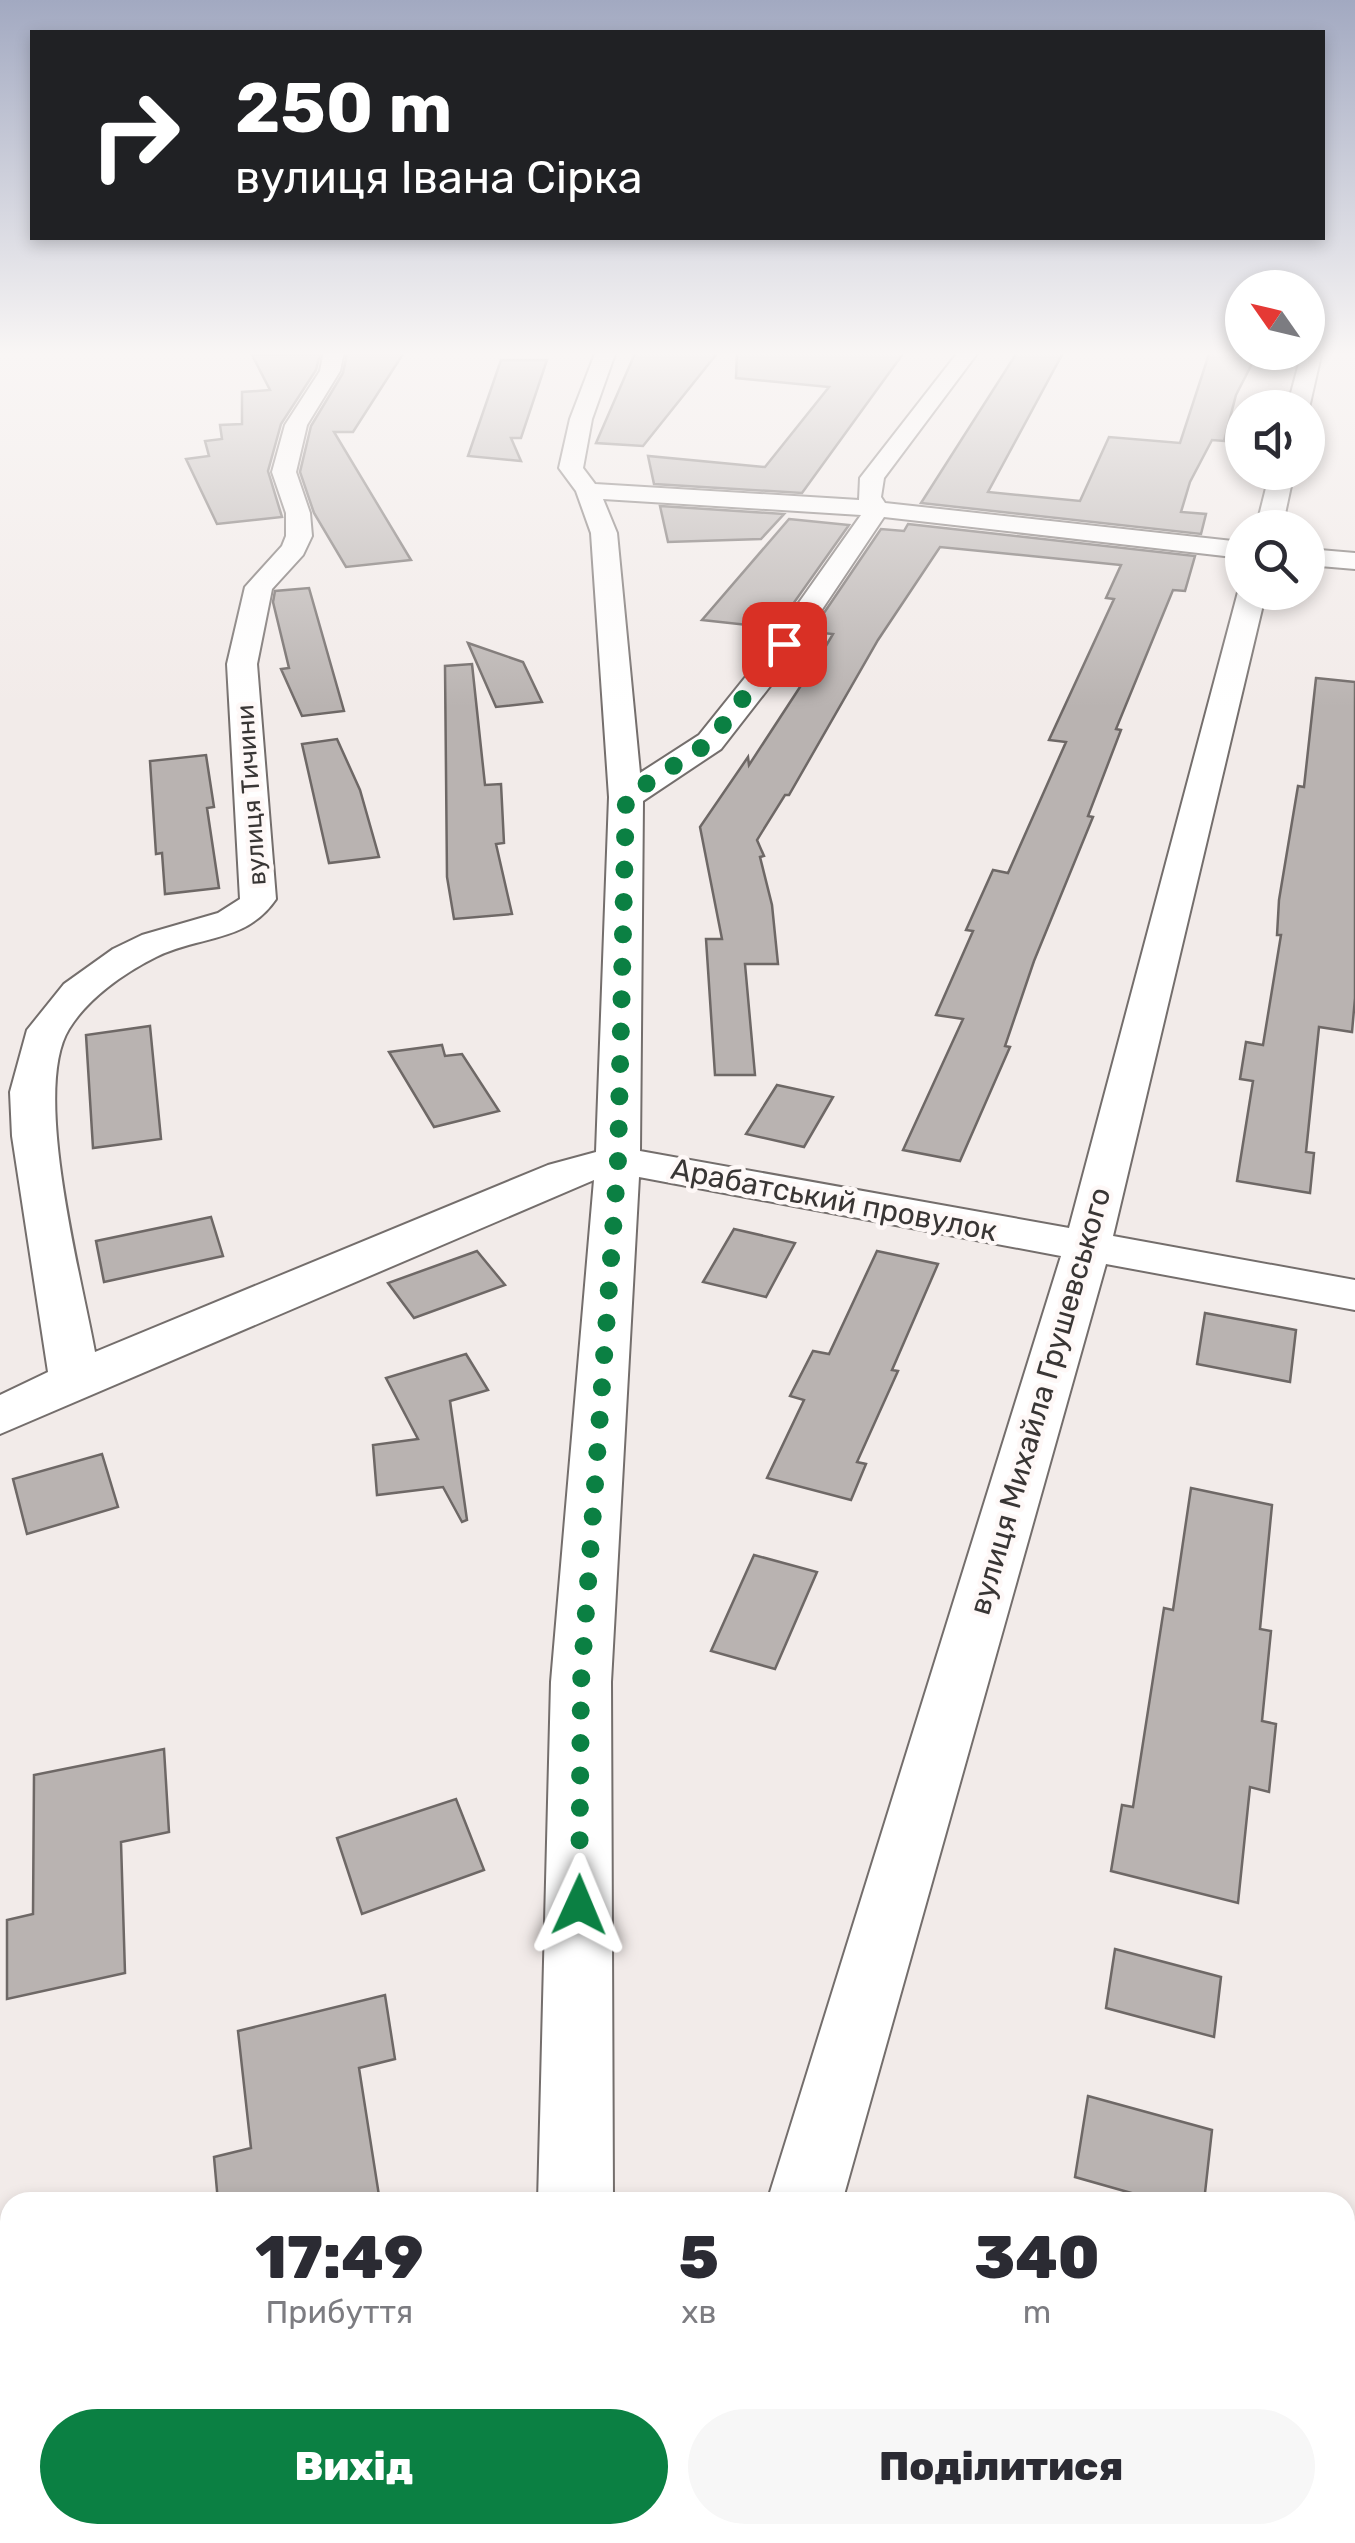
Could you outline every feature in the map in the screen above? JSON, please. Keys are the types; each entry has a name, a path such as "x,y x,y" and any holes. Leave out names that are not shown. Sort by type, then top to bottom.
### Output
{"street":[{"name":"вулиця Тичини","path":"75,1380 34,1136 32,1092 37,1066 48,1030 93,979 155,943 232,921 248,913 258,899 242,664 259,587 294,549 299,536 298,513 285,470"},
{"path":"572,470 588,490 604,533 626,797 618,1160 581,1682 576,2192"},
{"path":"877,510 869,497 872,478 878,470"},
{"path":"588,490 877,510 1225,548"},
{"path":"626,797 710,742 764,675 877,510"},
{"path":"1325,558 1355,562"},
{"name":"вулиця Михайла Грушевського","path":"808,2192 1087,1247 1247,610"},
{"name":"Арабатський провулок","path":"0,1416 75,1380 564,1174 618,1160 1355,1294"}],"building":[{"path":"191,470 268,470 282,517 217,524"},
{"path":"357,470 411,560 346,567 314,513 300,472"},
{"path":"651,470 819,470 802,493 654,484"},
{"path":"942,470 1000,470 988,492 1080,501 1094,470 1196,470 1181,512 1206,514 1201,534 921,503"},
{"path":"660,506 784,514 761,539 668,542"},
{"path":"789,519 849,525 776,628 702,620"},
{"path":"908,524 1195,556 1185,591 1173,590 1116,729 1121,730 1088,816 1093,817 1034,961 1005,1046 1010,1047 960,1161 903,1150 963,1019 936,1015 973,931 966,930 993,870 1008,873 1066,742 1049,740 1114,599 1106,598 1121,565 940,547 878,640 789,795 785,795 757,840 764,856 760,857 772,905 778,964 745,964 755,1075 715,1075 706,939 722,939 700,827 748,757 749,765 817,661 833,634 811,632 881,529 904,531"},
{"path":"309,588 344,711 302,716 281,669 289,668 273,602 275,591"},
{"path":"468,643 523,662 542,702 496,707"},
{"path":"472,664 485,785 501,784 504,843 496,844 512,914 454,919 447,877 445,666"},
{"path":"1316,678 1355,682 1355,998 1352,1032 1319,1027 1306,1152 1314,1153 1310,1193 1237,1181 1253,1081 1240,1079 1246,1042 1263,1045 1281,935 1277,935 1279,900 1298,786 1304,787"},
{"path":"337,739 360,790 379,857 329,863 302,744"},
{"path":"206,755 214,807 207,808 219,888 165,894 162,853 156,854 150,761"},
{"path":"150,1026 161,1139 93,1148 86,1035"},
{"path":"442,1045 445,1056 462,1054 499,1111 434,1127 389,1052"},
{"path":"777,1085 833,1097 804,1147 746,1134"},
{"path":"211,1217 223,1256 104,1282 96,1241"},
{"path":"734,1229 795,1243 766,1297 703,1282"},
{"path":"477,1251 505,1285 414,1318 388,1283"},
{"path":"877,1251 938,1264 892,1370 898,1371 857,1462 866,1464 851,1500 767,1478 804,1400 790,1396 813,1351 829,1354"},
{"path":"1205,1313 1296,1330 1290,1382 1197,1364"},
{"path":"466,1354 488,1390 450,1401 467,1520 462,1522 443,1487 377,1495 373,1445 418,1439 386,1378"},
{"path":"102,1454 118,1507 27,1534 13,1479"},
{"path":"1191,1488 1272,1505 1260,1629 1271,1631 1262,1721 1276,1724 1269,1792 1250,1787 1238,1903 1111,1871 1122,1805 1133,1807 1164,1608 1173,1610"},
{"path":"754,1555 817,1572 775,1669 711,1651"},
{"path":"164,1749 169,1832 121,1842 125,1973 7,1999 7,1920 33,1914 34,1775"},
{"path":"456,1799 484,1870 362,1914 337,1838"},
{"path":"1115,1949 1221,1977 1214,2037 1106,2008"},
{"path":"385,1995 395,2059 359,2068 378,2192 217,2192 214,2157 251,2148 238,2031"},
{"path":"1088,2096 1212,2130 1205,2192 1128,2192 1075,2177"}],"route":[{"path":"579,1905 581,1682 618,1160 626,797 710,742 784,644"}]}
